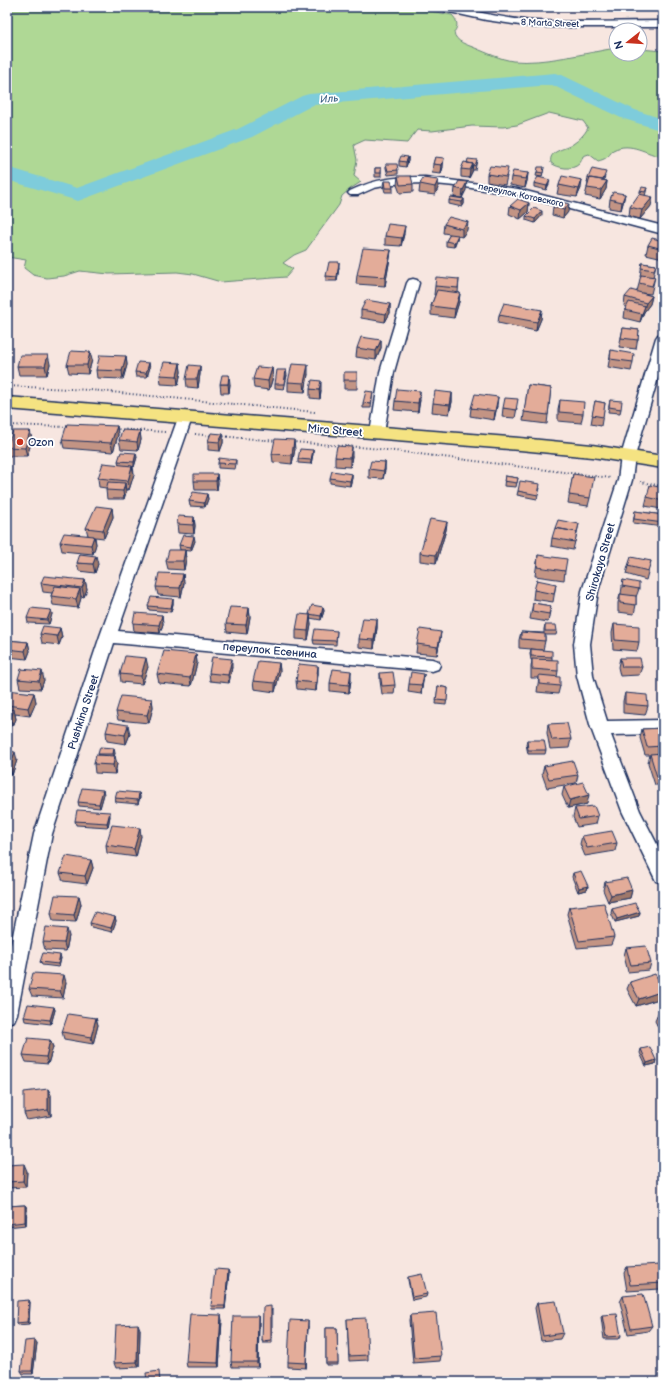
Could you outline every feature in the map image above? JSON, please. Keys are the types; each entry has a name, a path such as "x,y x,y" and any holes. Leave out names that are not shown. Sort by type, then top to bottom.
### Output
{"highway":[{"name":"Mira Street","path":"7,403 182,425 377,433 478,440 628,456 663,462"}],"street":[{"name":"8 Marta Street","path":"439,7 486,17 533,24 663,24"},
{"name":"переулок Котовского","path":"354,192 371,185 394,181 425,180 465,184 518,192 663,230"},
{"path":"377,433 387,372 413,284"},
{"name":"Shirokaya Street","path":"663,338 628,456 624,480 590,591 582,644 585,676 600,728 632,811 663,875"},
{"name":"Pushkina Street","path":"7,1014 43,834 108,636 182,425"},
{"name":"переулок Есенина","path":"108,636 432,665"},
{"path":"600,728 663,726"}],"path":[{"path":"7,425 74,427"},
{"path":"111,428 182,425 279,441"},
{"path":"287,442 371,448 663,486"}],"green space":[{"path":"7,7 408,7 452,15 457,23 454,32 459,41 494,56 513,61 525,62 551,60 608,50 608,62 648,62 648,50 663,51 663,157 632,147 626,147 613,150 607,157 598,161 589,154 583,156 579,164 573,168 557,166 551,163 552,155 570,146 583,135 588,128 583,121 549,113 517,125 503,127 472,126 432,131 417,130 407,143 365,140 354,145 357,160 354,176 361,182 342,196 339,205 306,250 294,255 283,263 293,269 286,277 221,282 193,274 177,272 109,274 80,271 64,276 47,278 33,275 24,268 26,260 7,257"}],"building":[{"path":"401,156 408,157 406,162 399,161"},
{"path":"435,157 444,158 442,165 433,164"},
{"path":"468,159 477,160 475,166 467,163"},
{"path":"464,162 473,164 470,170 461,169"},
{"path":"386,164 397,164 398,170 388,171"},
{"path":"490,166 508,168 506,177 487,174"},
{"path":"538,167 544,167 543,173 537,172"},
{"path":"375,168 381,168 381,173 375,173"},
{"path":"592,169 606,172 603,180 588,178"},
{"path":"513,171 528,173 526,179 511,177"},
{"path":"398,176 411,176 413,184 400,185"},
{"path":"562,176 582,180 579,189 559,185"},
{"path":"538,177 550,180 547,186 534,183"},
{"path":"423,178 438,180 435,187 420,184"},
{"path":"590,178 607,181 601,190 587,188"},
{"path":"384,181 391,181 393,188 385,188"},
{"path":"459,181 467,182 463,190 455,188"},
{"path":"642,187 647,188 645,192 640,191"},
{"path":"613,192 625,194 622,202 610,199"},
{"path":"639,194 653,197 642,210 630,207"},
{"path":"451,197 464,199 462,202 449,200"},
{"path":"518,199 529,203 521,210 510,206"},
{"path":"558,201 569,204 564,210 553,207"},
{"path":"534,208 542,211 535,219 526,216"},
{"path":"449,217 468,222 462,229 444,224"},
{"path":"388,224 405,226 402,238 385,236"},
{"path":"450,234 458,235 454,243 446,241"},
{"path":"652,238 663,241 663,249 648,245"},
{"path":"363,248 391,250 385,277 357,275"},
{"path":"329,262 339,262 337,277 326,276"},
{"path":"642,263 656,265 654,270 641,268"},
{"path":"641,275 655,277 652,286 639,283"},
{"path":"436,277 459,279 458,288 435,286"},
{"path":"437,290 460,293 455,309 431,306"},
{"path":"631,290 652,296 646,303 625,297"},
{"path":"366,300 390,304 386,314 361,310"},
{"path":"629,302 645,306 642,314 625,310"},
{"path":"504,303 542,310 537,322 499,315"},
{"path":"623,328 639,330 638,340 621,338"},
{"path":"361,337 381,340 376,351 357,348"},
{"path":"611,350 634,354 633,362 610,359"},
{"path":"71,351 90,352 87,365 67,365"},
{"path":"20,355 48,355 45,366 17,366"},
{"path":"100,355 126,356 122,371 96,370"},
{"path":"138,362 149,363 146,373 135,372"},
{"path":"164,362 180,363 177,376 160,375"},
{"path":"292,364 308,365 304,383 288,382"},
{"path":"189,365 200,366 197,379 186,379"},
{"path":"257,367 272,368 268,381 253,379"},
{"path":"277,370 286,370 284,384 275,384"},
{"path":"344,372 357,372 357,380 344,380"},
{"path":"222,375 229,375 228,384 220,384"},
{"path":"312,380 321,381 319,390 310,389"},
{"path":"528,385 551,388 548,415 524,412"},
{"path":"397,389 420,391 418,403 395,401"},
{"path":"366,391 373,392 371,404 363,403"},
{"path":"435,391 452,393 450,405 433,403"},
{"path":"475,394 498,397 495,411 471,408"},
{"path":"505,398 518,399 516,410 503,408"},
{"path":"560,400 584,402 583,414 559,412"},
{"path":"610,400 622,401 621,409 609,407"},
{"path":"595,401 605,403 603,417 592,415"},
{"path":"67,424 117,426 111,443 62,440"},
{"path":"122,430 140,431 137,442 119,440"},
{"path":"13,431 30,431 25,448 7,447"},
{"path":"211,433 223,434 219,442 208,441"},
{"path":"275,439 294,440 292,455 272,454"},
{"path":"337,446 352,447 350,458 335,457"},
{"path":"300,449 313,450 311,460 298,459"},
{"path":"121,452 136,453 134,462 118,461"},
{"path":"219,458 236,460 235,464 218,463"},
{"path":"371,461 385,462 384,471 369,469"},
{"path":"103,463 132,466 128,481 98,478"},
{"path":"332,471 352,474 350,481 330,478"},
{"path":"194,474 217,474 216,481 194,481"},
{"path":"573,474 594,477 590,498 569,495"},
{"path":"505,476 518,478 517,483 504,481"},
{"path":"520,481 540,484 538,495 518,491"},
{"path":"108,482 125,483 123,491 106,490"},
{"path":"650,485 663,488 663,501 647,497"},
{"path":"193,492 207,494 204,503 189,501"},
{"path":"96,506 112,508 103,530 86,528"},
{"path":"635,511 663,515 663,523 634,519"},
{"path":"178,516 194,517 193,525 177,524"},
{"path":"430,519 447,522 436,555 420,553"},
{"path":"558,520 579,524 577,532 555,528"},
{"path":"555,528 577,532 575,542 552,538"},
{"path":"64,533 94,536 91,545 60,542"},
{"path":"183,535 194,536 191,547 179,545"},
{"path":"169,550 185,550 183,561 166,561"},
{"path":"80,554 96,556 93,564 77,563"},
{"path":"538,555 567,559 565,571 537,567"},
{"path":"631,557 651,561 648,571 628,566"},
{"path":"159,573 183,574 180,588 156,587"},
{"path":"44,576 85,580 82,588 41,583"},
{"path":"537,580 556,584 554,594 534,590"},
{"path":"623,580 639,583 639,589 622,586"},
{"path":"55,586 80,589 76,599 51,596"},
{"path":"620,594 636,596 636,605 620,603"},
{"path":"151,597 173,599 171,608 148,606"},
{"path":"533,603 551,606 549,614 532,611"},
{"path":"312,605 323,607 321,616 309,614"},
{"path":"230,607 249,608 246,625 226,624"},
{"path":"31,608 51,610 47,620 27,618"},
{"path":"135,613 162,615 159,625 133,623"},
{"path":"299,614 310,615 308,631 296,630"},
{"path":"363,618 377,619 374,640 359,639"},
{"path":"614,624 639,626 639,642 615,640"},
{"path":"545,625 556,625 557,631 545,631"},
{"path":"43,626 60,628 57,636 40,634"},
{"path":"315,629 337,631 336,641 313,640"},
{"path":"420,629 441,632 438,647 417,644"},
{"path":"521,632 545,634 545,641 521,639"},
{"path":"7,640 28,642 25,651 7,649"},
{"path":"531,649 552,651 552,657 531,656"},
{"path":"164,651 196,654 190,678 157,674"},
{"path":"125,656 146,658 141,676 120,674"},
{"path":"212,657 232,659 228,675 209,673"},
{"path":"620,658 640,658 642,667 622,667"},
{"path":"532,659 558,660 558,671 532,669"},
{"path":"258,661 279,663 275,683 253,681"},
{"path":"299,664 318,666 316,683 296,681"},
{"path":"21,669 42,671 39,681 18,679"},
{"path":"333,669 351,671 349,685 330,683"},
{"path":"393,672 395,685 382,686 380,673"},
{"path":"411,672 424,674 422,685 409,684"},
{"path":"539,675 560,677 560,686 539,684"},
{"path":"438,686 448,688 447,701 436,700"},
{"path":"7,690 34,693 28,708 7,705"},
{"path":"625,693 647,695 648,706 625,704"},
{"path":"121,696 152,699 147,715 116,712"},
{"path":"7,709 14,710 10,718 7,717"},
{"path":"109,722 128,725 125,735 106,732"},
{"path":"567,723 571,739 552,740 548,724"},
{"path":"663,728 663,746 647,747 642,729"},
{"path":"527,740 544,740 546,750 528,750"},
{"path":"100,747 114,748 113,754 98,754"},
{"path":"7,751 15,752 9,767 7,766"},
{"path":"663,753 663,777 657,777 650,754"},
{"path":"96,755 115,756 113,765 94,764"},
{"path":"573,761 578,775 549,779 544,766"},
{"path":"583,782 589,795 570,800 564,787"},
{"path":"82,788 103,790 99,804 78,802"},
{"path":"117,791 139,793 138,800 115,798"},
{"path":"594,806 598,816 579,819 575,808"},
{"path":"77,810 110,812 107,823 75,821"},
{"path":"112,825 140,828 134,849 106,845"},
{"path":"612,831 617,843 587,848 582,836"},
{"path":"66,856 91,860 85,876 60,873"},
{"path":"581,871 588,886 579,888 573,873"},
{"path":"627,878 632,890 611,895 605,882"},
{"path":"55,895 79,896 74,915 51,913"},
{"path":"604,903 614,937 579,941 569,907"},
{"path":"635,903 640,912 617,919 612,909"},
{"path":"95,912 115,917 111,928 90,923"},
{"path":"46,927 67,929 64,943 43,942"},
{"path":"646,946 651,963 631,965 626,948"},
{"path":"43,953 60,955 58,964 40,962"},
{"path":"33,973 64,975 60,991 29,989"},
{"path":"655,974 663,988 663,991 639,999 630,982"},
{"path":"28,1004 54,1007 50,1020 24,1017"},
{"path":"663,1013 663,1024 658,1014"},
{"path":"68,1014 96,1018 91,1037 62,1032"},
{"path":"28,1038 50,1040 46,1057 23,1055"},
{"path":"650,1047 656,1060 647,1063 641,1049"},
{"path":"48,1089 48,1110 24,1113 24,1092"},
{"path":"24,1164 23,1181 7,1182 7,1165"},
{"path":"25,1205 25,1222 7,1224 7,1206"},
{"path":"659,1265 663,1283 630,1285 627,1267"},
{"path":"215,1269 228,1270 225,1306 211,1306"},
{"path":"422,1274 427,1294 412,1297 408,1277"},
{"path":"643,1294 652,1326 631,1329 623,1296"},
{"path":"29,1300 27,1322 16,1323 17,1301"},
{"path":"556,1301 563,1333 543,1336 537,1303"},
{"path":"271,1306 271,1340 262,1341 263,1307"},
{"path":"436,1313 441,1356 414,1358 410,1315"},
{"path":"190,1314 221,1315 218,1363 186,1362"},
{"path":"617,1314 621,1336 606,1337 602,1315"},
{"path":"233,1316 258,1316 257,1362 231,1362"},
{"path":"366,1318 368,1355 349,1356 347,1319"},
{"path":"290,1320 308,1321 306,1363 288,1362"},
{"path":"138,1324 137,1362 114,1363 116,1325"},
{"path":"326,1328 337,1328 338,1363 326,1363"},
{"path":"35,1340 32,1371 21,1371 25,1341"},
{"path":"159,1371 160,1382 147,1382 146,1373"}],"waterway":[{"name":"Иль","path":"7,173 78,195 245,133 309,100 555,79 628,114 663,125"}],"place":[{"name":"Ozon","path":"20,442"}]}
